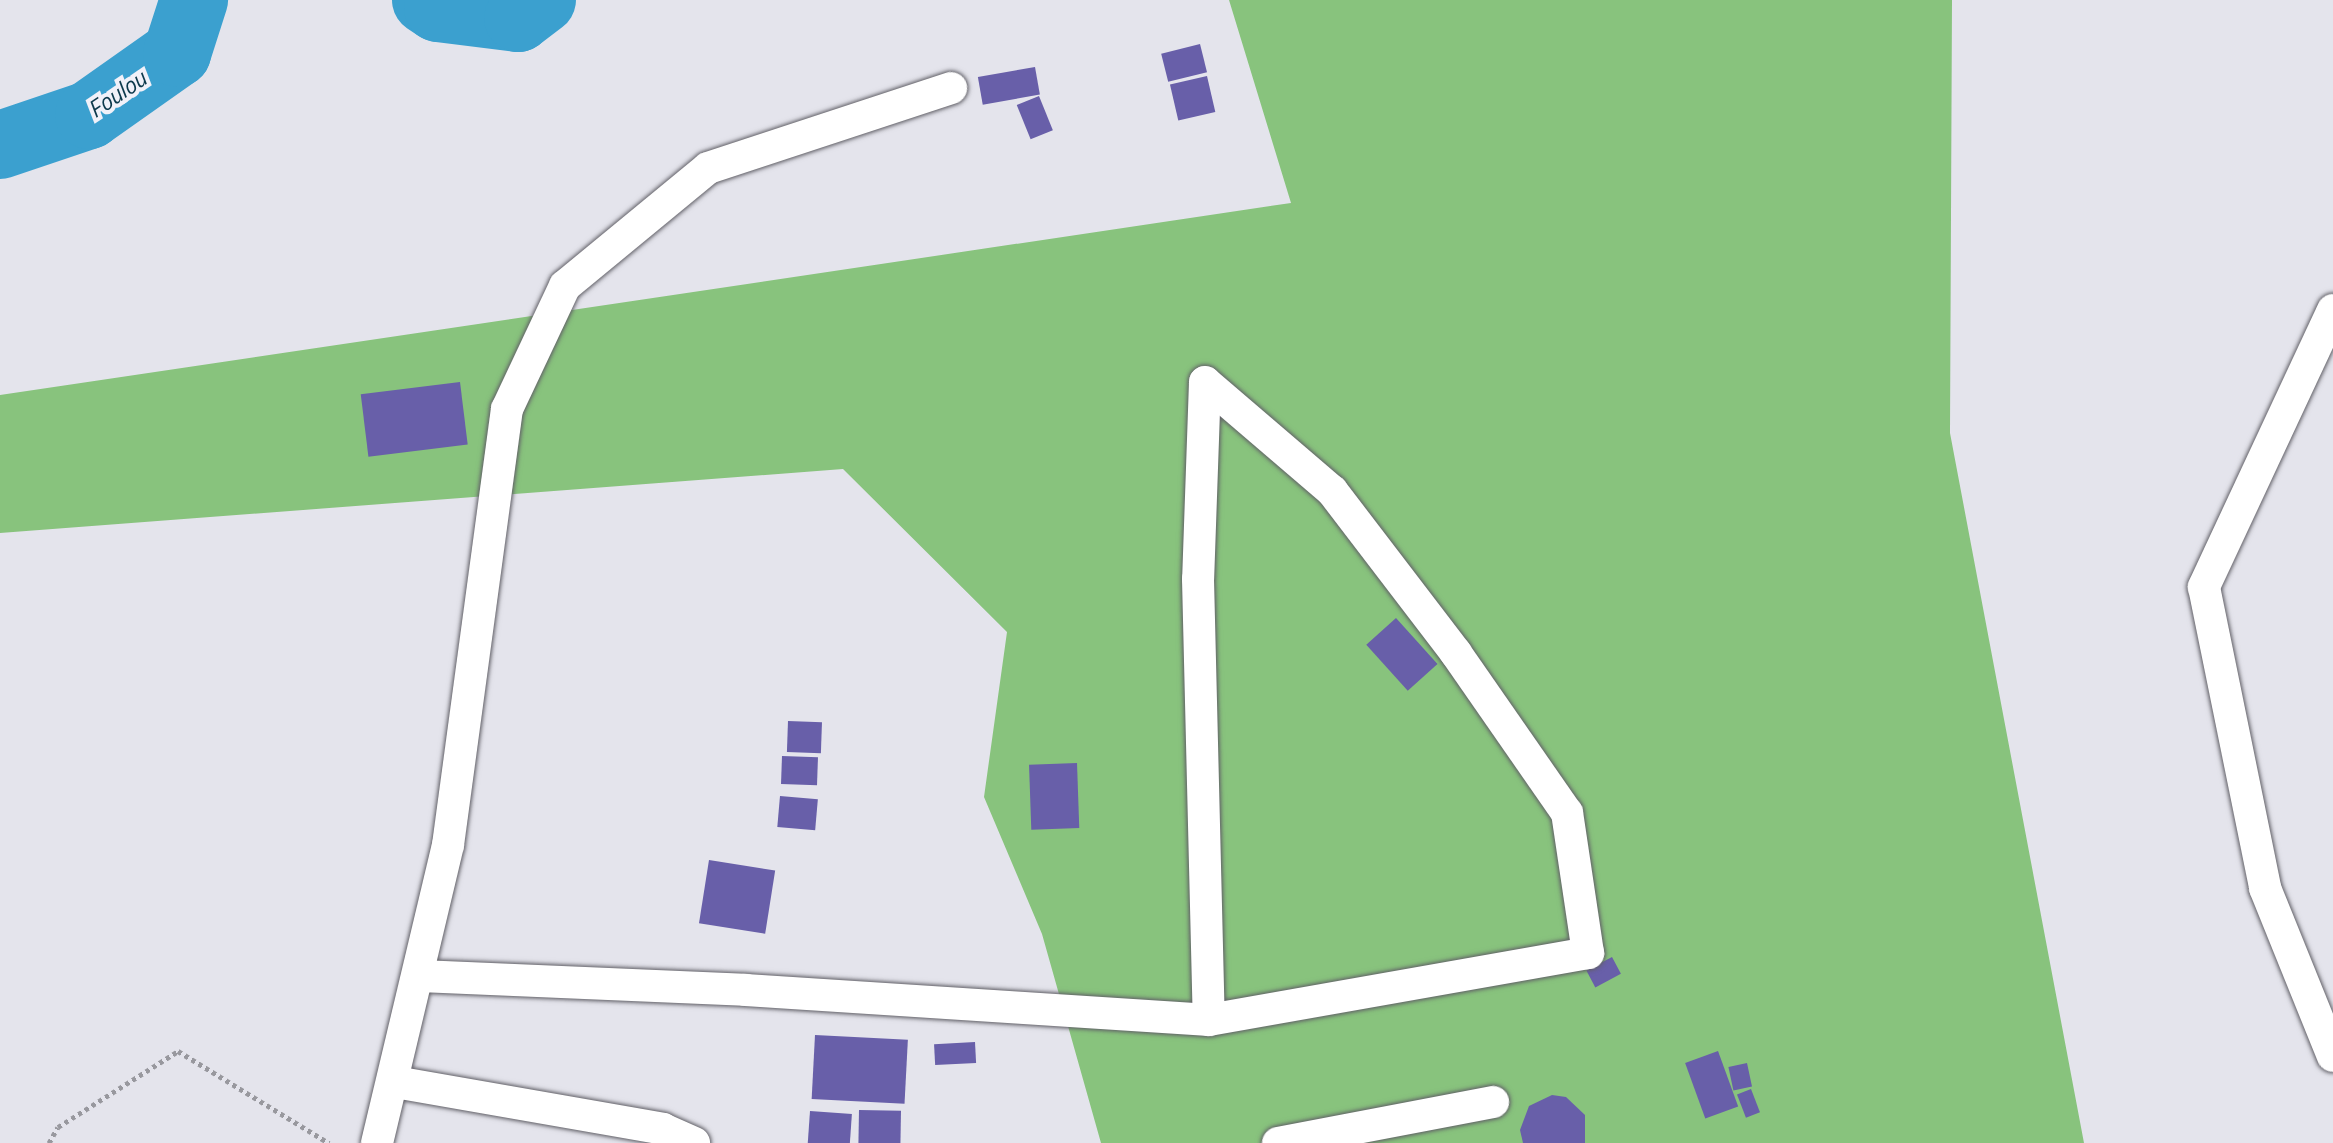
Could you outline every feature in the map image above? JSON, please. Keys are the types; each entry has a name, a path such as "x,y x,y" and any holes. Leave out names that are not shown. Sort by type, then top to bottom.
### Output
{"street":[{"path":"377,1143 395,1082 448,845 507,409 565,286 708,168 951,88"},
{"path":"2333,310 2204,587 2265,888 2333,1056"},
{"path":"418,976 746,990 1209,1020 1588,953 1567,813 1456,653 1332,491 1205,382 1198,579 1209,1020"},
{"path":"395,1082 663,1129 694,1143"},
{"path":"1278,1143 1493,1102"}],"path":[{"path":"49,1143 58,1127 178,1051 329,1143"}],"green space":[{"path":"1229,0 1952,0 1950,433 2084,1143 1101,1143 1042,934 984,797 1007,632 843,469 0,533 0,395 1291,203"}],"building":[{"path":"1200,44 1207,72 1168,82 1161,54"},
{"path":"1035,67 1040,95 983,105 978,77"},
{"path":"1207,76 1215,112 1178,121 1170,85"},
{"path":"1039,96 1053,130 1031,139 1017,105"},
{"path":"460,382 468,445 368,457 361,394"},
{"path":"1396,618 1437,664 1408,691 1366,645"},
{"path":"788,721 822,722 821,753 787,752"},
{"path":"782,756 818,757 817,785 781,784"},
{"path":"1077,763 1079,828 1031,830 1029,765"},
{"path":"780,796 818,799 815,830 777,827"},
{"path":"709,860 775,870 765,934 699,923"},
{"path":"1612,957 1621,974 1595,987 1586,971"},
{"path":"815,1035 908,1040 905,1104 812,1099"},
{"path":"975,1042 976,1063 935,1065 934,1044"},
{"path":"1718,1051 1738,1106 1705,1118 1685,1063"},
{"path":"1747,1063 1752,1086 1733,1090 1728,1067"},
{"path":"1751,1089 1760,1112 1746,1118 1737,1094"},
{"path":"1552,1095 1566,1097 1585,1115 1585,1143 1523,1143 1520,1130 1529,1106"},
{"path":"859,1110 901,1111 900,1143 858,1143"},
{"path":"810,1111 852,1114 850,1143 808,1143"}],"waterway":[{"name":"Foulou","path":"0,145 89,115 177,53 194,0"},
{"name":"Foulou","path":"426,0 438,8 518,18 542,0"}]}
